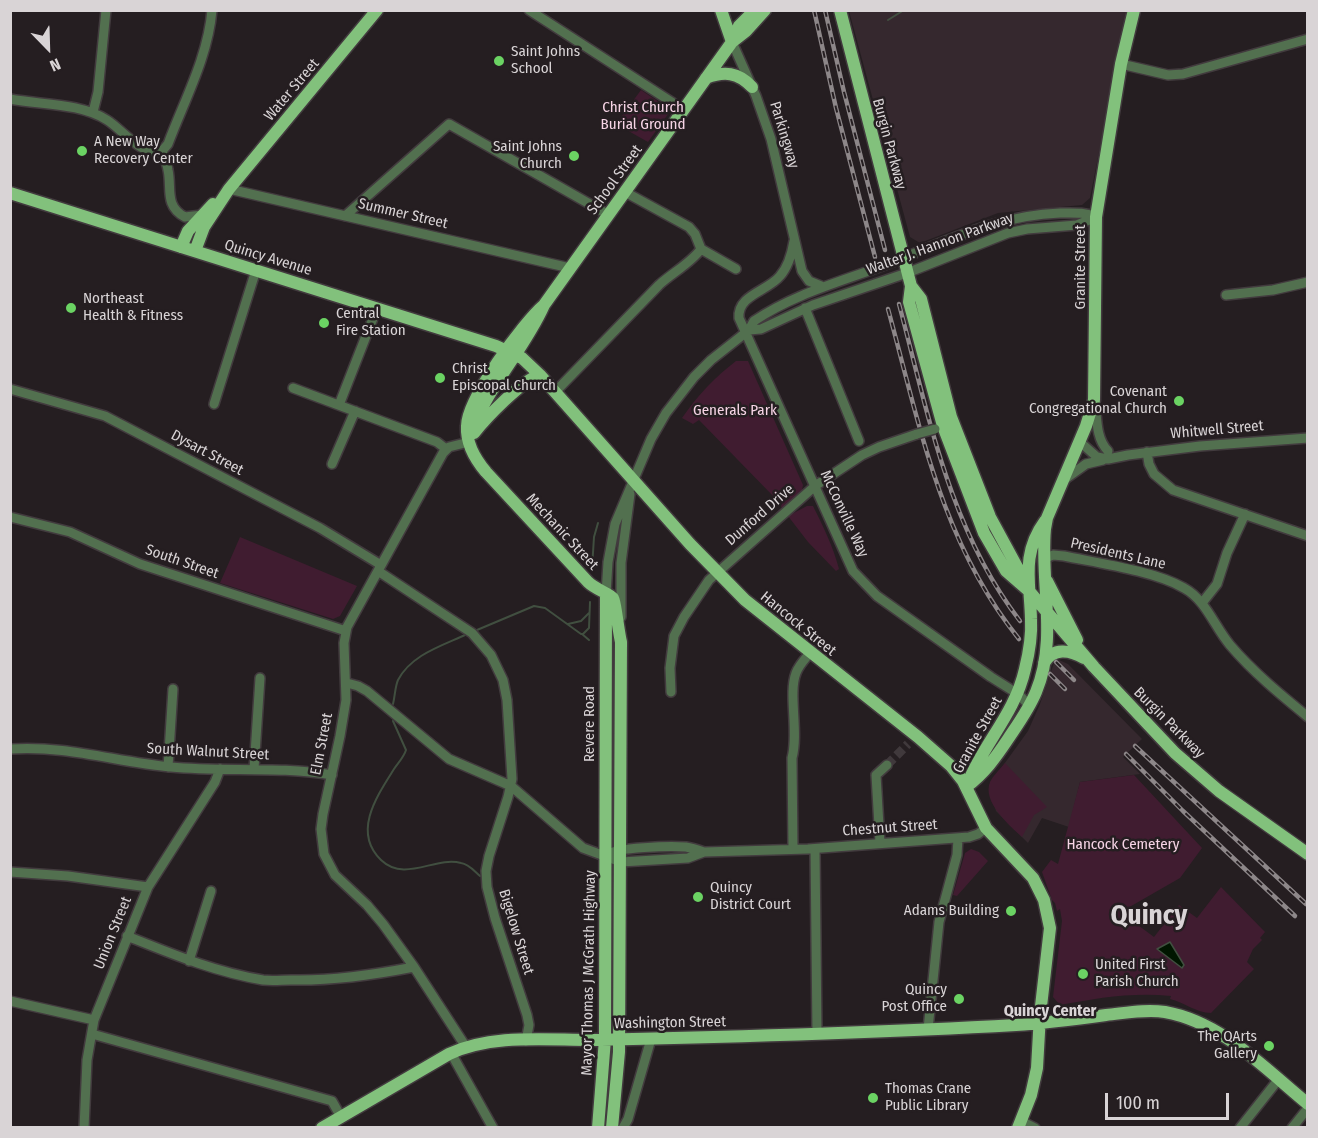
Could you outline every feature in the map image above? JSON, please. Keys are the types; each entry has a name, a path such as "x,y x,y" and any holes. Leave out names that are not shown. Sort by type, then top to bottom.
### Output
{"main road":[{"name":"Water Street","path":"195,251 204,227 229,189 377,10"},
{"path":"721,10 732,42"},
{"name":"School Street","path":"512,352 732,42 739,26 755,10"},
{"name":"School Street","path":"732,42 746,31 765,10"},
{"name":"Burgin Parkway","path":"840,10 903,258 909,279 921,299 951,417 990,517 1029,591"},
{"name":"Granite Street","path":"966,787 1018,694 1030,640 1029,556 1036,534 1047,518 1090,414 1094,393 1096,217 1121,64 1134,10"},
{"path":"706,78 729,73 743,78 752,87"},
{"name":"Water Street","path":"181,247 187,234 202,215 229,189"},
{"name":"Quincy Avenue","path":"10,193 512,352"},
{"name":"Burgin Parkway","path":"909,279 909,302 939,428 992,547 1006,572 1029,591 1088,660 1165,743 1196,772 1308,854"},
{"path":"469,442 466,427 470,410 512,352"},
{"name":"Hancock Street","path":"512,352 556,391 716,573 753,608 912,740 951,766 966,787 986,828 1034,878 1042,892 1050,928 1037,1068 1034,1086 1020,1124"},
{"path":"469,442 475,431 488,417 524,384 540,375"},
{"name":"Mechanic Street","path":"469,442 474,456 486,472 588,582 606,594"},
{"name":"Granite Street","path":"966,787 991,763 1029,705 1038,686 1047,641 1044,535 1047,518"},
{"path":"1005,545 1020,547 1036,534"},
{"path":"1045,574 1088,660"},
{"path":"606,594 615,601 616,621 621,642"},
{"name":"Revere Road","path":"605,855 606,594"},
{"name":"Revere Road","path":"621,642 621,856"},
{"path":"1044,663 1049,656 1062,651 1077,654 1088,660"},
{"name":"Mayor Thomas J McGrath Highway","path":"598,1128 605,1039 605,855"},
{"name":"Mayor Thomas J McGrath Highway","path":"619,1127 621,856"},
{"path":"1040,1023 1136,1012 1156,1011 1172,1014 1214,1029 1308,1106"},
{"name":"Washington Street","path":"322,1128 451,1053 482,1043 817,1034 1040,1023"}],"street":[{"path":"93,112 98,92 106,10"},
{"path":"10,99 93,112 109,121 144,150 162,152 168,144 202,55 209,34 212,10"},
{"path":"529,10 684,110"},
{"path":"1121,64 1168,75 1183,74 1308,39"},
{"name":"Parkingway","path":"732,42 752,87 774,150 800,265 806,278 821,286"},
{"path":"345,216 449,124 609,215"},
{"path":"162,152 169,172 170,198 175,209 185,217 202,215"},
{"name":"Summer Street","path":"229,189 570,268"},
{"path":"556,391 671,273 696,256 700,249 696,234 689,227 625,192"},
{"name":"Walter J. Hannon Parkway","path":"606,594 613,532 633,479 658,426 684,388 711,360 748,331 760,316 821,286 874,269 973,230 1010,219 1039,214 1076,213 1096,217"},
{"name":"Walter J. Hannon Parkway","path":"748,331 761,329 806,308 876,284 909,279 1008,233 1077,225 1096,217"},
{"name":"Parkingway","path":"748,331 739,318 741,304 782,275 794,241"},
{"path":"700,249 736,268"},
{"path":"214,404 256,270"},
{"path":"1226,295 1273,290 1308,282"},
{"path":"339,405 377,308"},
{"path":"806,308 859,441"},
{"name":"McConville Way","path":"748,331 853,571 877,596 990,677 1018,694 1029,705"},
{"path":"293,388 437,442 446,449 469,442"},
{"name":"Dysart Street","path":"10,389 105,416 320,528 379,568"},
{"path":"1063,481 1086,464 1108,455 1100,438 1094,393"},
{"path":"332,464 355,411"},
{"name":"Dunford Drive","path":"671,692 670,668 674,636 695,600 716,573 815,486 862,455 879,447 939,428"},
{"name":"Whitwell Street","path":"1080,442 1096,457 1242,442 1308,438"},
{"name":"Elm Street","path":"446,449 346,631 344,643 346,683 340,736 321,829 324,854 335,874 375,914 414,967 466,1047"},
{"path":"1147,452 1154,474 1169,487 1308,536"},
{"name":"Walter J. Hannon Parkway","path":"621,624 622,549 633,479"},
{"path":"1202,603 1217,584 1245,514"},
{"name":"South Street","path":"10,517 70,532 140,564 346,631"},
{"name":"Presidents Lane","path":"1044,560 1053,555 1064,556 1160,578 1183,587 1202,603 1230,645 1278,693 1308,717"},
{"name":"Bigelow Street","path":"379,568 472,633 494,661 507,694 511,786 489,856 486,883 527,1015 529,1025 526,1041"},
{"name":"Revere Road","path":"621,624 621,642"},
{"path":"793,849 792,758 795,746 795,676 810,653"},
{"path":"254,769 260,678"},
{"path":"346,683 354,684 367,691 449,759 511,786 583,849 605,855"},
{"path":"168,767 173,689"},
{"name":"South Walnut Street","path":"10,749 61,749 168,767 254,769 332,775"},
{"path":"880,843 876,775 887,765"},
{"name":"Union Street","path":"84,1128 87,1060 94,1020 148,887 215,782 220,769"},
{"name":"Chestnut Street","path":"605,855 621,856 687,847 704,852 815,849 958,838 974,836 986,828"},
{"path":"928,1029 939,922 957,855 958,838"},
{"path":"815,849 817,1034"},
{"path":"10,872 68,876 148,887"},
{"path":"189,961 211,891"},
{"path":"127,936 220,971 266,980 326,980 361,977 414,967"},
{"path":"10,1001 94,1020"},
{"path":"92,1034 332,1101 341,1117"},
{"path":"619,1127 628,1119 651,1039"},
{"path":"451,1053 493,1128"},
{"path":"1240,1128 1278,1080"},
{"path":"1292,1128 1308,1106"},
{"path":"1020,1124 1035,1128"}],"shaded area":[{"path":"849,11 1127,11 1090,198 1082,205 998,213 920,243 910,237"},
{"path":"1059,660 1068,664 1142,739 1123,757 1140,774 1080,782 1069,827 1042,818 1028,843 996,811 989,785 1028,731 1054,663"},
{"path":"1170,942 1184,965 1182,968 1157,949"}],"green space":[{"name":"Christ Church Burial Ground","path":"641,90 671,110 648,142 616,124"},
{"name":"Generals Park","path":"736,361 748,361 803,485 802,490 782,508 699,420 693,424 682,418 707,387"},
{"path":"807,506 813,506 828,536 839,569 836,571 808,542 788,516"},
{"path":"240,537 357,586 340,616 333,619 220,583"},
{"path":"1005,763 1047,807 1034,815 1022,837 998,812 990,797 990,782"},
{"name":"Hancock Cemetery","path":"1134,775 1202,848 1180,878 1126,909 1123,914 1154,937 1179,905 1197,918 1221,887 1265,932 1247,962 1254,969 1211,1013 1170,999 1171,996 1129,995 1060,1005 1053,997 1062,921 1060,909 1057,911 1042,872 1051,860 1058,864 1080,782"},
{"path":"971,849 979,852 988,861 957,896 953,895 965,853"}],"waterway":[{"path":"888,20 904,10"},
{"path":"592,568 594,537 598,523"},
{"path":"477,630 534,606 545,608 583,634 589,628 590,602"},
{"path":"568,624 581,621 589,613"},
{"path":"582,634 589,640"},
{"path":"393,704 398,680 411,664 427,652 465,635"},
{"path":"393,721 406,750 370,814 368,838 373,849 381,860 400,869 451,862 466,865 480,876"}],"tunnel":[{"path":"887,765 908,744"}],"railway":[{"path":"814,10 836,108 875,257"},
{"path":"825,10 885,250"},
{"path":"899,304 931,428 958,509 975,548 1020,621"},
{"path":"888,309 923,439 952,523 970,563 992,602 1019,639"},
{"path":"1056,662 1074,680"},
{"path":"1050,674 1065,689"},
{"path":"1135,746 1306,904"},
{"path":"1126,754 1295,916"}],"place":[{"name":"Saint Johns School","path":"499,61"},
{"name":"A New Way Recovery Center","path":"82,151"},
{"name":"Saint Johns Church","path":"574,156"},
{"name":"Northeast Health & Fitness","path":"71,308"},
{"name":"Central Fire Station","path":"324,323"},
{"name":"Christ Episcopal Church","path":"440,378"},
{"name":"Covenant Congregational Church","path":"1179,401"},
{"name":"Quincy District Court","path":"698,897"},
{"name":"Adams Building","path":"1011,911"},
{"name":"United First Parish Church","path":"1083,974"},
{"name":"Quincy Post Office","path":"959,999"},
{"name":"The QArts Gallery","path":"1269,1046"},
{"name":"Thomas Crane Public Library","path":"873,1098"}],"district":[{"name":"Quincy","path":"1149,916"},
{"name":"Quincy Center","path":"1050,1012"}]}
